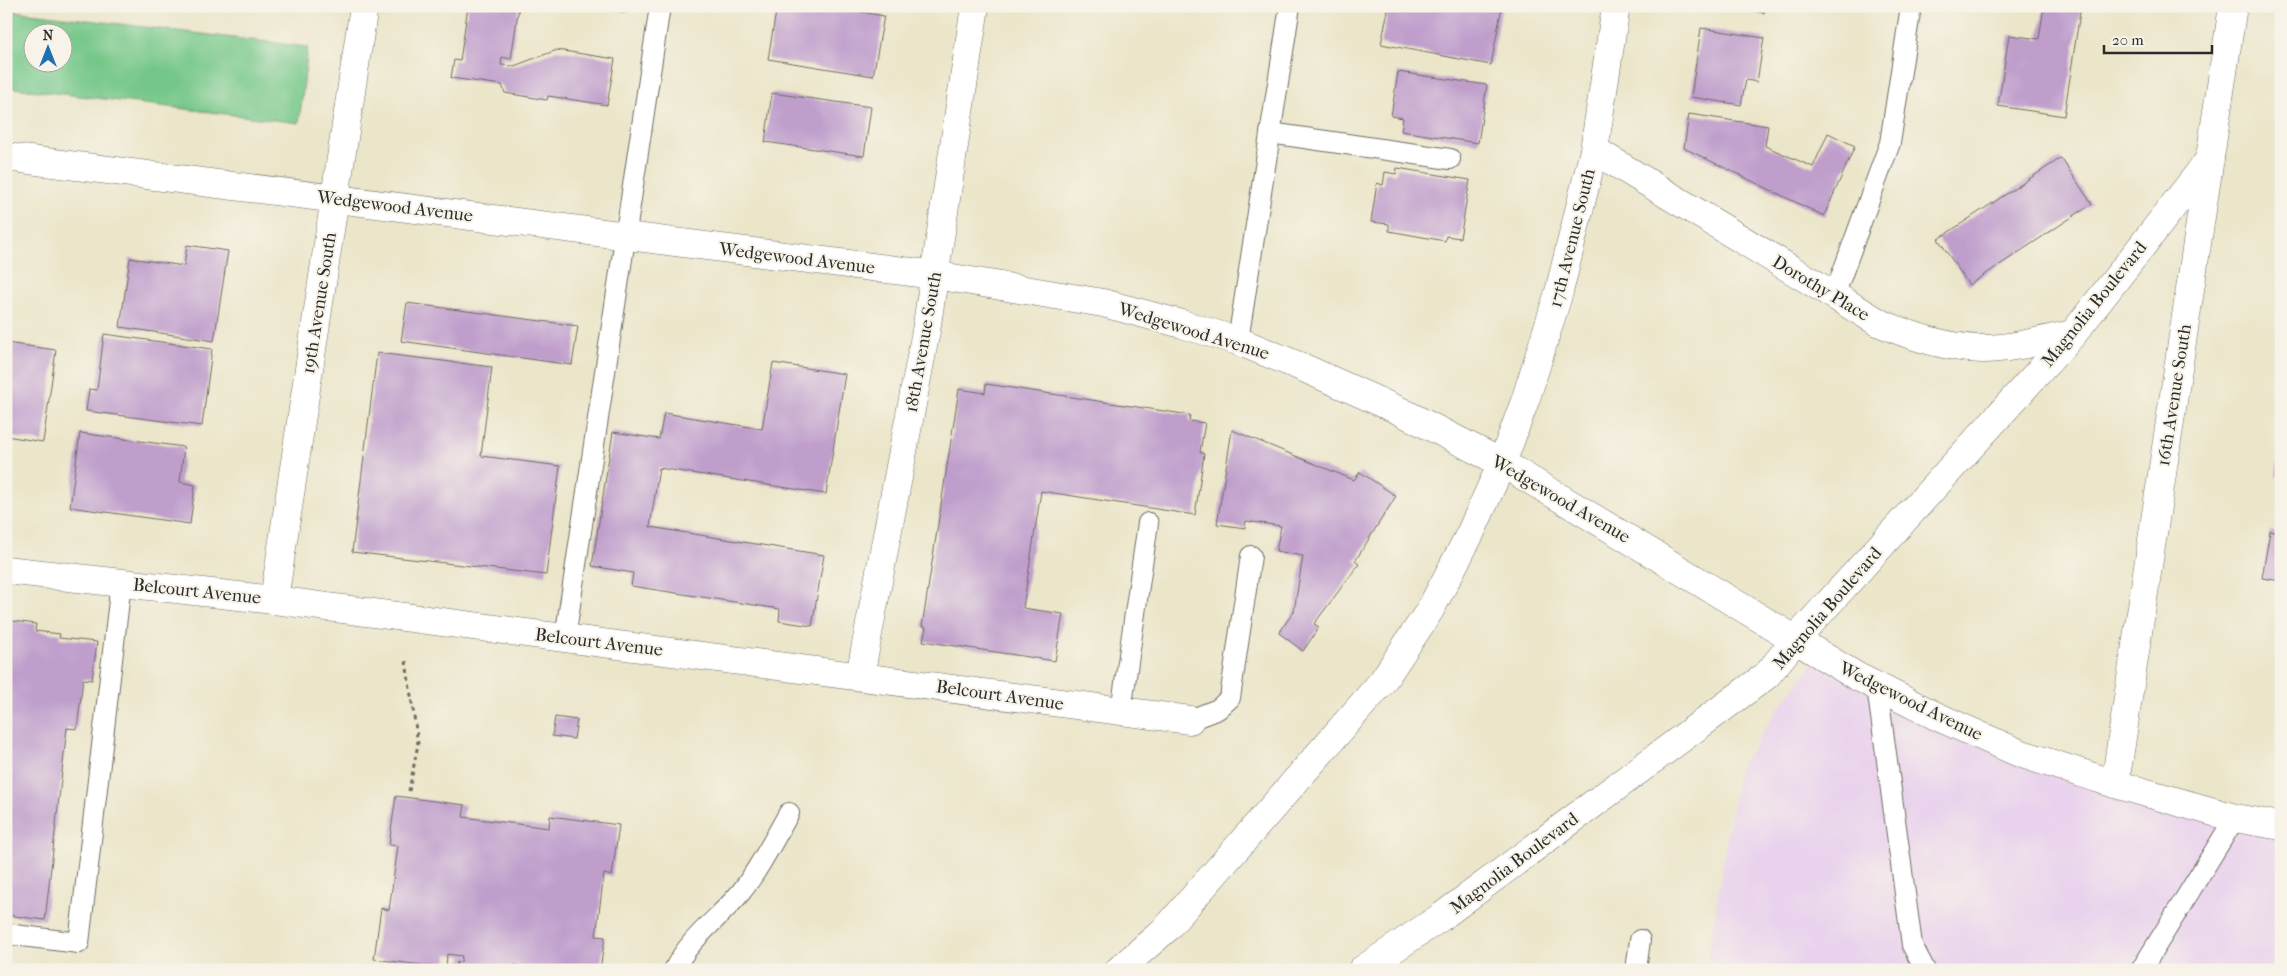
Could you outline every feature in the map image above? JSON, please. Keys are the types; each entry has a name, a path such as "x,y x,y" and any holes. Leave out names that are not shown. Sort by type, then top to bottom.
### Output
{"main road":[{"name":"19th Avenue South","path":"274,600 364,6"},
{"name":"18th Avenue South","path":"860,676 926,331 975,6"},
{"name":"17th Avenue South","path":"1502,463 1526,398 1559,292 1594,150 1616,6"},
{"name":"16th Avenue South","path":"2115,784 2233,6"},
{"name":"Dorothy Place","path":"1594,150 1834,296 1878,322 1902,332 1953,346 1982,349 2011,346 2073,334"},
{"name":"Wedgewood Avenue","path":"6,158 935,275 1103,303 1238,342 1304,368 1400,411 1502,463 1856,676 1936,716 2019,753 2115,784 2235,818 2281,826"},
{"name":"Magnolia Boulevard","path":"1362,970 1441,917 1767,675 1796,639 2073,334 2210,159"},
{"path":"1119,970 1166,929 1382,682 1430,610 1470,534 1502,463"},
{"name":"Belcourt Avenue","path":"6,570 274,600 1190,720"}],"lane":[{"path":"566,638 660,6"},
{"path":"1238,342 1290,6"},
{"path":"1834,296 1890,143 1911,6"},
{"path":"1270,133 1450,160"},
{"path":"1121,711 1148,523"},
{"path":"1190,720 1218,708 1230,698 1250,556"},
{"path":"6,934 79,943 121,583"},
{"path":"1878,687 1912,946 1925,970"},
{"path":"674,970 684,951 696,936 741,892 789,813"},
{"path":"2141,970 2235,818"},
{"path":"1636,970 1640,940"}],"path":[{"path":"406,661 418,744 409,791"}],"shaded area":[{"path":"1820,654 1976,734 2281,826 2281,970 1706,970 1738,770 1775,713"}],"green space":[{"path":"6,10 308,47 299,123 6,87"}],"building":[{"path":"468,6 519,6 511,59 502,57 501,65 514,66 557,50 615,59 607,105 548,96 547,100 505,93 502,85 451,78 454,60 460,61"},
{"path":"584,6 628,6 627,12"},
{"path":"777,6 828,6 884,16 873,76 768,59"},
{"path":"1389,6 1502,6 1491,65 1381,44"},
{"path":"1732,6 1765,6 1764,13"},
{"path":"2044,6 2081,6 2064,116 1998,106 2009,35 2039,39"},
{"path":"1701,28 1764,38 1757,82 1746,80 1741,105 1691,97"},
{"path":"1398,72 1487,85 1478,143 1401,131 1403,118 1391,116"},
{"path":"772,93 871,107 864,156 765,142"},
{"path":"1689,114 1768,126 1765,146 1813,167 1828,133 1855,146 1824,216 1684,148"},
{"path":"2061,158 2092,204 1969,285 1938,239"},
{"path":"1397,168 1470,180 1460,238 1446,236 1445,241 1389,231 1389,224 1371,222 1377,183 1383,185 1385,172 1396,174"},
{"path":"187,245 228,251 214,341 120,327 130,258 184,266"},
{"path":"407,303 578,326 572,365 401,341"},
{"path":"104,334 212,349 202,426 86,411 89,389 97,390"},
{"path":"6,343 56,350 43,442 6,436"},
{"path":"377,353 492,367 481,456 560,466 546,575 352,552"},
{"path":"773,363 845,374 826,494 659,468 650,527 824,555 812,626 779,621 780,609 631,586 633,573 592,566 613,432 659,439 664,413 762,429"},
{"path":"986,384 1190,415 1189,421 1205,423 1200,452 1204,454 1195,515 1041,491 1023,608 1063,614 1055,661 923,641 926,627 922,627 959,389 985,393"},
{"path":"1232,430 1354,480 1360,472 1396,496 1355,561 1359,564 1314,624 1319,627 1303,651 1279,633 1294,611 1303,556 1276,551 1281,526 1246,521 1245,528 1217,524"},
{"path":"80,433 184,447 180,482 195,485 190,524 70,507"},
{"path":"2281,454 2281,477 2276,476"},
{"path":"2270,531 2281,533 2281,581 2262,578"},
{"path":"6,620 36,624 35,631 60,634 59,638 97,642 92,680 83,679 77,729 67,728 45,920 6,915"},
{"path":"555,717 577,720 574,739 552,736"},
{"path":"396,796 465,805 463,817 549,828 550,816 619,825 612,876 604,874 596,936 605,937 600,970 529,970 530,967 515,965 514,968 518,970 455,970 457,962 461,962 462,956 447,954 446,968 374,959 381,908 389,910 398,846 389,845"}]}
